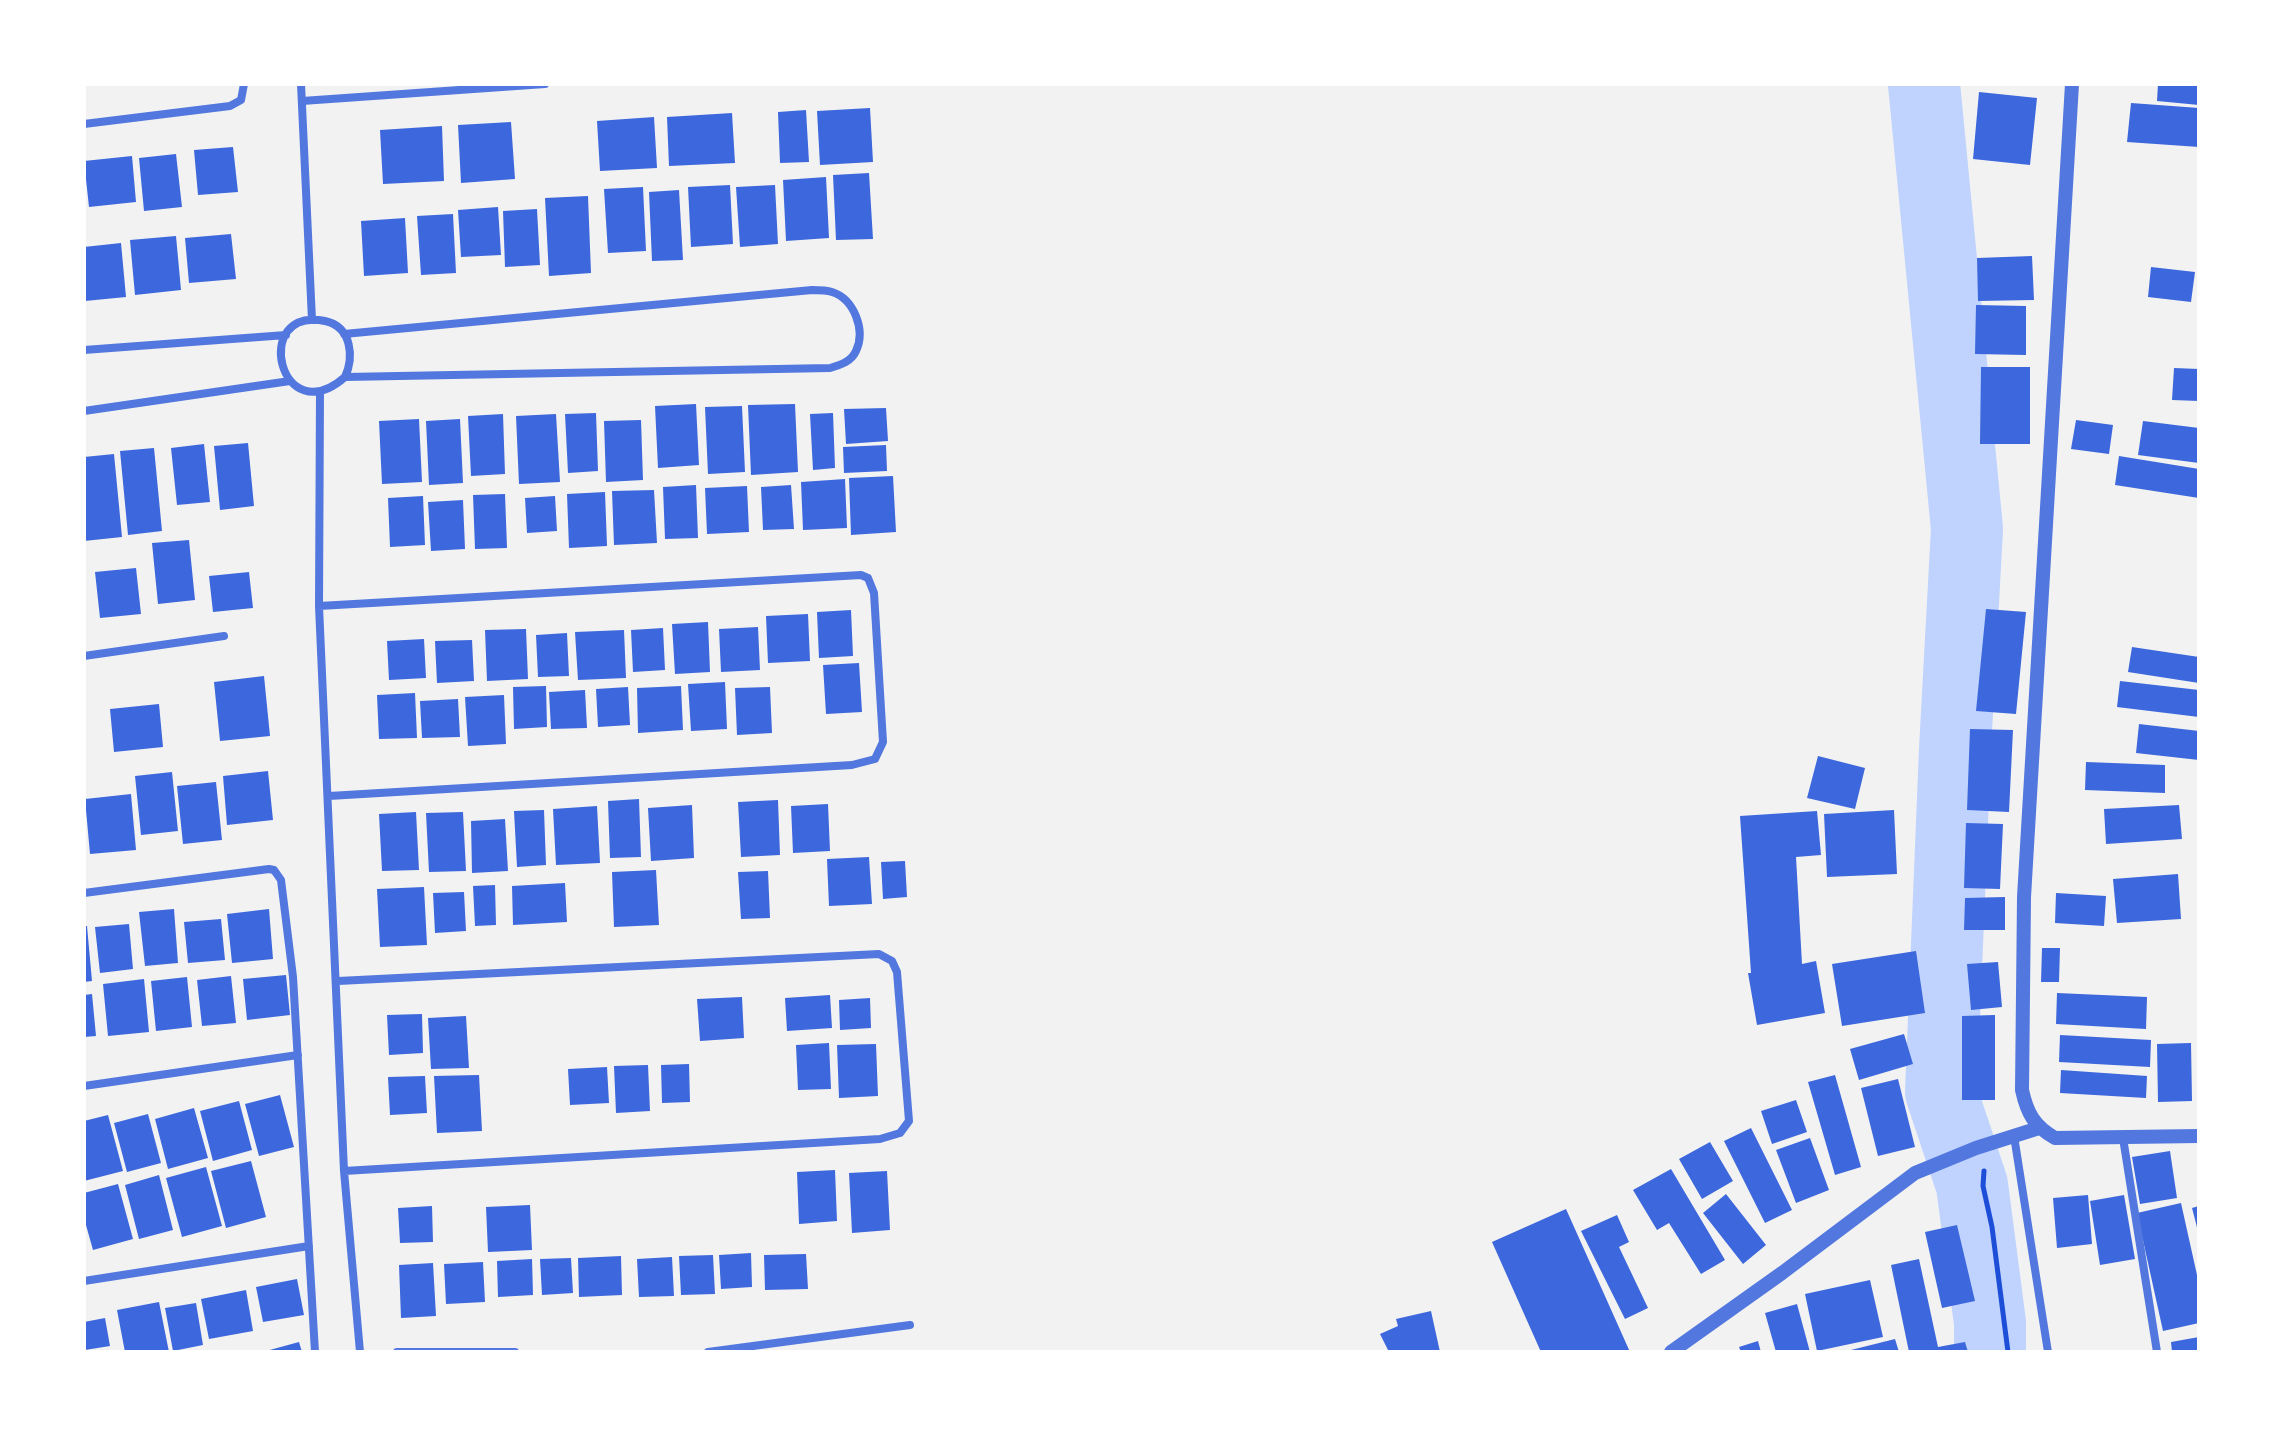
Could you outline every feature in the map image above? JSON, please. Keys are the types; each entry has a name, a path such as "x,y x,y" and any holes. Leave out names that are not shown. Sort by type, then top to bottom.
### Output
{"street":[{"path":"84,124 230,106 241,100 244,84"},
{"path":"301,84 312,320"},
{"path":"302,101 545,84"},
{"path":"2072,84 2024,897 2022,1090 2026,1110 2039,1128 2055,1138 2199,1136"},
{"path":"344,334 812,290 830,291 841,296 852,307 858,319 859,338 856,353 846,363 830,368 345,377"},
{"path":"312,320 330,322 344,334 352,355 345,377 334,386 320,391 304,390 290,381 281,367 279,351 286,335 297,325 312,320"},
{"path":"84,350 286,335"},
{"path":"84,411 290,381"},
{"path":"320,391 319,606 338,981 344,1171 360,1352"},
{"path":"319,606 861,575 868,578 874,593 883,742 875,759 852,765 329,796"},
{"path":"84,656 224,636"},
{"path":"84,893 274,870 281,880 293,977 315,1352"},
{"path":"338,981 879,954 892,961 897,972 909,1121 900,1133 880,1139 344,1171"},
{"path":"84,1086 298,1055"},
{"path":"1671,1352 1915,1173 1982,1146 2039,1128"},
{"path":"2014,1136 2048,1352"},
{"path":"2123,1138 2157,1352"},
{"path":"84,1281 309,1246"},
{"path":"708,1352 910,1325"},
{"path":"397,1352 515,1352"}],"path":[{"path":"1982,1146 1983,1186 1992,1227 2008,1352"}],"building":[{"path":"2158,84 2199,84 2199,105 2157,101"},
{"path":"1979,92 2037,98 2030,165 1973,159"},
{"path":"2131,103 2199,108 2199,147 2127,142"},
{"path":"870,108 873,162 820,165 817,111"},
{"path":"806,110 809,162 780,163 778,112"},
{"path":"732,113 735,163 669,166 667,117"},
{"path":"654,117 657,168 600,171 597,121"},
{"path":"511,122 515,179 461,183 458,125"},
{"path":"442,126 444,181 383,184 380,130"},
{"path":"233,147 238,192 198,195 194,150"},
{"path":"176,154 182,207 144,211 139,158"},
{"path":"132,156 136,202 89,207 84,161"},
{"path":"869,173 873,239 836,240 833,175"},
{"path":"826,177 829,238 786,241 783,180"},
{"path":"730,185 733,244 691,247 688,187"},
{"path":"775,185 778,244 740,247 736,187"},
{"path":"643,187 646,251 608,253 604,189"},
{"path":"679,190 683,260 652,261 649,192"},
{"path":"588,196 591,273 549,276 545,198"},
{"path":"498,207 501,255 461,257 458,210"},
{"path":"537,209 540,265 505,267 503,211"},
{"path":"453,214 456,273 421,275 417,216"},
{"path":"405,218 408,273 364,276 361,221"},
{"path":"231,234 236,279 189,283 185,238"},
{"path":"176,236 181,290 135,295 130,240"},
{"path":"121,243 126,297 85,301 84,247"},
{"path":"2032,256 2034,300 1978,301 1977,258"},
{"path":"2151,267 2195,272 2191,302 2148,297"},
{"path":"1976,305 2026,306 2026,355 1975,354"},
{"path":"1981,367 2030,367 2030,444 1980,444"},
{"path":"2174,368 2199,369 2199,401 2172,400"},
{"path":"696,404 699,465 658,468 655,406"},
{"path":"795,404 798,472 751,475 748,405"},
{"path":"742,406 745,472 708,474 705,407"},
{"path":"886,408 888,441 846,444 844,409"},
{"path":"596,413 598,471 568,473 565,414"},
{"path":"833,413 835,468 813,470 810,414"},
{"path":"503,414 505,474 471,476 468,416"},
{"path":"556,414 560,482 519,484 516,416"},
{"path":"419,419 422,482 382,484 379,421"},
{"path":"460,419 463,483 429,485 426,421"},
{"path":"641,420 643,480 606,482 604,421"},
{"path":"2076,420 2113,425 2109,454 2071,449"},
{"path":"2143,421 2199,428 2199,463 2138,455"},
{"path":"248,443 254,506 220,510 214,446"},
{"path":"204,444 210,502 177,505 171,448"},
{"path":"886,445 887,471 844,473 843,447"},
{"path":"154,448 162,531 128,535 120,451"},
{"path":"114,454 122,537 84,541 84,457"},
{"path":"2119,456 2199,469 2199,498 2115,485"},
{"path":"893,476 896,532 851,535 849,478"},
{"path":"845,479 847,528 803,530 801,482"},
{"path":"696,485 698,538 665,539 663,487"},
{"path":"791,485 794,529 763,530 761,487"},
{"path":"747,486 749,532 707,534 705,488"},
{"path":"654,490 657,543 614,545 612,491"},
{"path":"605,492 607,546 569,548 567,494"},
{"path":"505,494 507,548 475,549 473,495"},
{"path":"423,496 425,545 390,547 388,498"},
{"path":"555,496 557,531 527,533 525,498"},
{"path":"463,500 465,549 431,551 428,502"},
{"path":"189,540 195,600 158,604 152,543"},
{"path":"136,568 141,614 100,618 95,572"},
{"path":"249,572 253,608 213,612 209,576"},
{"path":"1986,609 2026,612 2016,714 1976,711"},
{"path":"851,610 853,656 819,658 817,612"},
{"path":"808,614 810,661 768,663 766,616"},
{"path":"708,622 710,672 675,674 672,624"},
{"path":"758,627 760,670 721,672 719,629"},
{"path":"663,628 665,670 633,672 631,630"},
{"path":"526,629 528,679 487,681 485,630"},
{"path":"624,630 626,678 578,680 575,632"},
{"path":"567,633 569,676 538,677 536,635"},
{"path":"424,639 426,678 389,680 387,641"},
{"path":"472,640 474,681 437,683 435,641"},
{"path":"2132,647 2199,657 2199,683 2128,672"},
{"path":"859,663 862,712 826,714 823,665"},
{"path":"264,676 270,736 220,741 214,682"},
{"path":"2120,681 2199,690 2199,717 2117,707"},
{"path":"725,682 727,729 691,731 688,684"},
{"path":"546,686 547,727 514,729 513,687"},
{"path":"681,686 683,730 638,733 637,688"},
{"path":"628,687 630,725 598,727 596,689"},
{"path":"770,687 772,733 737,735 735,688"},
{"path":"585,690 587,728 551,729 549,692"},
{"path":"415,693 417,738 379,739 377,695"},
{"path":"504,695 506,744 468,746 465,697"},
{"path":"458,699 460,737 422,738 420,701"},
{"path":"159,704 163,747 114,752 110,709"},
{"path":"2139,724 2199,731 2199,760 2136,753"},
{"path":"1970,729 2013,730 2009,812 1967,810"},
{"path":"1818,756 1865,768 1855,809 1807,798"},
{"path":"2086,762 2165,765 2165,793 2085,790"},
{"path":"268,771 273,820 227,825 223,776"},
{"path":"172,772 178,831 141,835 135,776"},
{"path":"216,782 222,840 183,844 177,786"},
{"path":"131,794 136,850 90,854 85,799"},
{"path":"639,799 641,857 610,858 608,801"},
{"path":"778,800 780,855 741,857 738,802"},
{"path":"828,804 830,851 793,853 791,806"},
{"path":"692,805 694,858 651,861 648,808"},
{"path":"2179,805 2182,839 2106,844 2104,809"},
{"path":"597,806 600,863 556,865 553,809"},
{"path":"544,810 546,865 517,867 514,811"},
{"path":"1894,810 1897,874 1827,877 1824,814"},
{"path":"1817,811 1821,855 1796,857 1802,964 1816,961 1825,1013 1757,1025 1748,973 1751,973 1740,816"},
{"path":"416,812 419,870 382,871 379,814"},
{"path":"463,812 466,871 429,872 426,813"},
{"path":"505,819 508,871 472,873 471,821"},
{"path":"1966,823 2003,824 2000,889 1964,888"},
{"path":"869,857 872,904 829,906 827,859"},
{"path":"905,861 907,897 883,899 881,862"},
{"path":"656,870 659,925 614,927 612,872"},
{"path":"768,871 770,918 741,919 738,872"},
{"path":"2178,874 2181,919 2117,923 2113,879"},
{"path":"565,883 567,922 513,925 512,886"},
{"path":"495,885 496,925 475,926 473,886"},
{"path":"424,887 427,945 380,947 377,889"},
{"path":"464,892 466,931 435,933 433,893"},
{"path":"2056,893 2106,896 2104,926 2055,923"},
{"path":"2005,897 2005,930 1964,930 1965,898"},
{"path":"174,909 178,963 145,966 139,912"},
{"path":"269,909 273,959 232,963 227,914"},
{"path":"221,919 225,960 188,963 184,922"},
{"path":"129,924 133,969 100,973 95,927"},
{"path":"84,926 87,926 92,981 84,982"},
{"path":"2042,948 2060,948 2059,982 2041,982"},
{"path":"1916,951 1925,1013 1842,1026 1832,964"},
{"path":"1998,962 2002,1007 1971,1010 1967,964"},
{"path":"286,975 290,1015 247,1020 243,979"},
{"path":"231,976 236,1023 202,1026 197,980"},
{"path":"187,977 192,1027 156,1031 151,981"},
{"path":"144,979 149,1032 108,1036 103,984"},
{"path":"2057,993 2147,997 2146,1029 2056,1024"},
{"path":"92,994 96,1036 84,1037 84,995"},
{"path":"830,995 832,1028 787,1031 785,998"},
{"path":"742,997 744,1038 700,1041 697,999"},
{"path":"870,998 871,1028 840,1030 839,1000"},
{"path":"422,1014 423,1053 389,1055 387,1015"},
{"path":"1995,1015 1995,1100 1962,1100 1962,1016"},
{"path":"466,1016 469,1068 431,1069 428,1018"},
{"path":"1904,1034 1913,1064 1859,1080 1850,1049"},
{"path":"2060,1035 2151,1040 2150,1067 2059,1062"},
{"path":"829,1043 831,1089 798,1090 796,1045"},
{"path":"2191,1043 2192,1101 2158,1102 2157,1044"},
{"path":"876,1044 878,1096 839,1098 837,1045"},
{"path":"689,1064 690,1102 662,1103 661,1065"},
{"path":"648,1065 650,1111 616,1113 614,1066"},
{"path":"607,1067 609,1103 570,1105 568,1069"},
{"path":"2061,1070 2147,1076 2146,1098 2060,1093"},
{"path":"479,1075 482,1131 437,1133 434,1076"},
{"path":"1835,1075 1861,1167 1835,1175 1808,1082"},
{"path":"425,1076 427,1113 390,1115 388,1077"},
{"path":"1898,1079 1915,1147 1878,1156 1861,1088"},
{"path":"280,1095 294,1147 259,1156 245,1104"},
{"path":"1796,1100 1807,1132 1772,1144 1761,1111"},
{"path":"239,1101 252,1150 213,1161 200,1111"},
{"path":"194,1108 208,1158 168,1169 155,1119"},
{"path":"148,1114 161,1163 127,1172 114,1123"},
{"path":"108,1115 123,1171 84,1181 84,1121"},
{"path":"1751,1128 1792,1210 1765,1223 1724,1141"},
{"path":"1810,1138 1829,1190 1796,1203 1776,1150"},
{"path":"1710,1142 1733,1181 1702,1199 1679,1159"},
{"path":"2170,1151 2177,1198 2140,1204 2132,1157"},
{"path":"251,1161 266,1217 226,1228 211,1171"},
{"path":"206,1167 222,1226 182,1237 166,1178"},
{"path":"1671,1169 1725,1260 1701,1274 1669,1223 1657,1230 1633,1190"},
{"path":"835,1170 837,1221 799,1224 797,1172"},
{"path":"887,1171 890,1230 852,1233 849,1173"},
{"path":"159,1175 173,1230 139,1239 125,1185"},
{"path":"118,1184 133,1239 93,1250 84,1218 84,1193"},
{"path":"1726,1194 1766,1245 1743,1264 1703,1213"},
{"path":"2088,1195 2092,1244 2057,1248 2053,1198"},
{"path":"2124,1195 2135,1259 2100,1265 2090,1201"},
{"path":"2181,1203 2199,1284 2199,1323 2163,1331 2137,1213"},
{"path":"530,1205 532,1250 488,1252 486,1207"},
{"path":"432,1206 433,1242 400,1243 398,1208"},
{"path":"2199,1206 2199,1231 2198,1231 2192,1208"},
{"path":"1566,1209 1630,1352 1541,1352 1492,1242"},
{"path":"1617,1215 1629,1242 1619,1247 1648,1308 1625,1319 1581,1231"},
{"path":"1957,1225 1975,1301 1942,1308 1925,1232"},
{"path":"751,1253 752,1287 721,1289 719,1255"},
{"path":"806,1254 808,1289 765,1290 764,1255"},
{"path":"713,1255 715,1294 681,1295 679,1256"},
{"path":"621,1256 622,1295 579,1297 578,1258"},
{"path":"672,1257 674,1296 639,1297 637,1259"},
{"path":"571,1258 573,1293 542,1295 540,1259"},
{"path":"532,1259 533,1295 498,1297 497,1261"},
{"path":"1919,1259 1938,1347 1965,1342 1968,1352 1909,1352 1891,1265"},
{"path":"483,1262 485,1302 446,1304 444,1264"},
{"path":"433,1263 436,1316 401,1318 399,1265"},
{"path":"297,1279 304,1315 263,1322 256,1287"},
{"path":"1870,1280 1883,1337 1817,1351 1805,1294"},
{"path":"246,1290 253,1331 209,1339 201,1299"},
{"path":"159,1302 169,1352 125,1352 117,1310"},
{"path":"196,1303 203,1345 173,1351 165,1308"},
{"path":"1797,1304 1810,1352 1776,1352 1765,1313"},
{"path":"1431,1311 1440,1352 1389,1352 1380,1334 1398,1326 1396,1319"},
{"path":"105,1318 110,1346 85,1350 84,1322"},
{"path":"2199,1337 2199,1352 2172,1352 2171,1342"},
{"path":"1895,1339 1899,1352 1847,1351"},
{"path":"1758,1341 1761,1352 1741,1352 1739,1347"},
{"path":"299,1342 302,1352 266,1352 266,1351"}],"waterway":[{"path":"1924,84 1967,529 1941,1092 1972,1185 1990,1323 1990,1352"}]}
